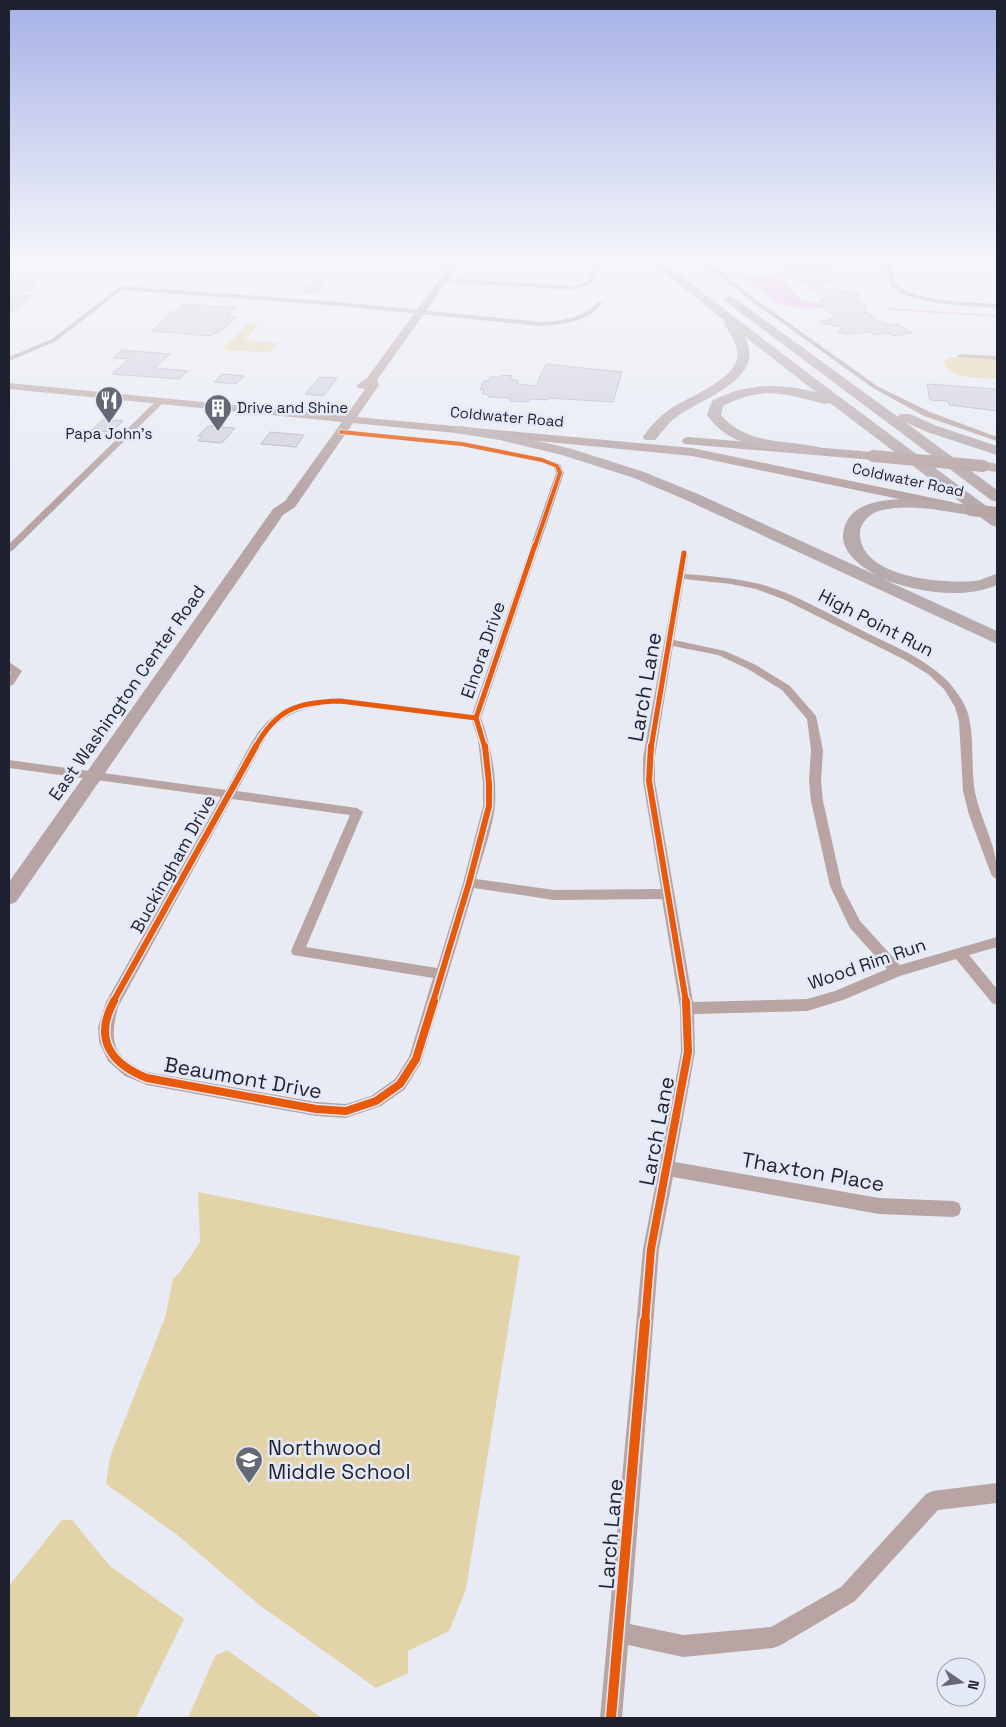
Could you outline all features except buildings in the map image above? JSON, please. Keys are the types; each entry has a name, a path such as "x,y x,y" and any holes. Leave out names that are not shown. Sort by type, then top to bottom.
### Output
{"highway":[{"path":"650,437 662,422 720,387 734,374 742,360 744,346 741,340"},
{"path":"756,340 997,522"},
{"path":"784,340 997,496"},
{"path":"842,382 900,415 932,429 997,451"},
{"path":"817,451 745,439 729,432 719,424 714,415 716,404 727,397 745,392 770,389 791,390 814,396 856,416"},
{"path":"460,430 567,452 639,475 692,497 997,638"},
{"path":"972,510 931,503 895,503 867,510 852,526 850,542 862,558 878,569 900,579 924,585 949,587 977,586 997,579"}],"main road":[{"name":"East Washington Center Road","path":"278,512 279,503 346,415 369,392 373,385 371,380 401,340"},
{"name":"Coldwater Road","path":"9,379 163,399 346,415 650,437 993,467"},
{"path":"9,385 33,381"},
{"name":"Coldwater Road","path":"9,385 105,396 223,401 460,430 655,447 692,452 931,503"},
{"name":"East Washington Center Road","path":"9,897 278,512 290,504 341,432 346,415"},
{"name":"Coldwater Road","path":"972,510 997,514"}],"street":[{"path":"9,359 55,340"},
{"path":"809,340 875,387 928,414 997,439"},
{"path":"960,356 997,358"},
{"path":"9,549 163,399"},
{"name":"Elnora Drive","path":"341,432 462,444 542,460 557,466 560,473 476,718 484,740 489,783 489,806 469,883 416,1058 400,1084 376,1101"},
{"name":"Larch Lane","path":"610,1718 619,1633 651,1248 688,1052 687,1008 649,781 649,757 684,553"},
{"name":"High Point Run","path":"680,576 731,581 758,587 788,598 909,658 932,672 948,687 960,707 964,721 969,792 975,816 997,874"},
{"path":"670,642 721,653 752,667 786,688 812,718 817,750 815,780 817,801 836,886 855,924 897,971"},
{"path":"9,665 17,671 9,683"},
{"name":"Buckingham Drive","path":"111,1055 105,1031 112,1006 228,794 266,728 279,715 299,706 319,701 340,701 476,718"},
{"path":"9,764 94,774 357,812 298,951 440,974"},
{"path":"469,883 554,895 668,894"},
{"name":"Wood Rim Run","path":"687,1008 807,1005 838,996 897,971 997,942"},
{"path":"960,954 997,999"},
{"name":"Beaumont Drive","path":"111,1055 126,1070 146,1078 316,1109 346,1110 376,1101"},
{"name":"Thaxton Place","path":"667,1168 879,1206 953,1209"},
{"path":"619,1633 683,1646 773,1637 848,1594 933,1501 997,1493"}],"shaded area":[{"path":"232,340 279,343 269,353 222,349"},
{"path":"953,357 997,360 997,379 965,377 951,372 943,361"},
{"path":"198,1192 520,1256 466,1589 449,1631 408,1651 408,1673 376,1688 262,1607 176,1534 106,1484 110,1457 165,1318 173,1279 180,1272 200,1242"},
{"path":"62,1520 72,1520 110,1566 184,1619 136,1718 9,1718 9,1586"},
{"path":"227,1650 322,1718 188,1718 215,1656"}],"cycle path":[{"path":"341,432 462,444 542,460 557,466 560,473 476,718 484,740 489,783 489,806 469,883 416,1059 400,1084 376,1101 346,1111 316,1109 147,1078 124,1067 113,1057 106,1042 105,1033 111,1006 266,728 274,720 291,709 309,703 329,701 476,718"},
{"path":"611,1718 651,1249 688,1052 687,1008 649,781 649,757 684,553"}],"place":[{"name":"Papa John's","path":"109,424"},
{"name":"Drive and Shine","path":"218,432"},
{"name":"Northwood Middle School","path":"249,1484"}]}
